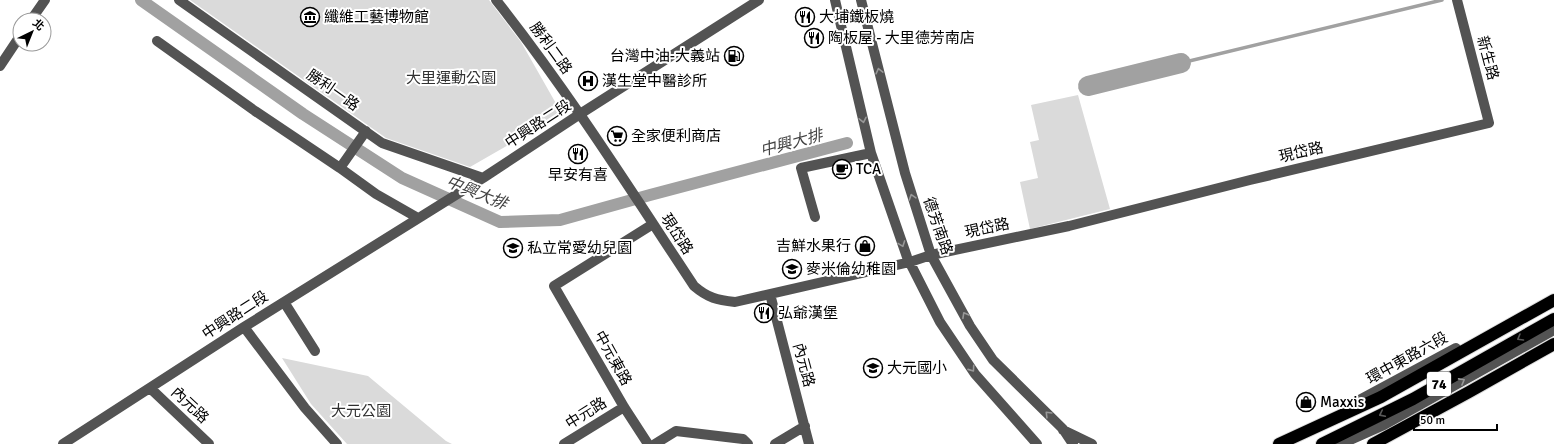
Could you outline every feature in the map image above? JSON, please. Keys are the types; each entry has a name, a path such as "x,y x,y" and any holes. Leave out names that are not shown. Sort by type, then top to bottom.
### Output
{"highway":[{"path":"1279,444 1381,397 1554,300"},
{"name":"74","path":"1322,444 1413,399 1554,319"},
{"name":"74","path":"1373,444 1554,344"}],"street":[{"path":"37,12 45,0"},
{"name":"勝利一路","path":"179,0 382,143 483,178"},
{"name":"勝利二路","path":"496,0 527,39 580,114"},
{"name":"中興路二段","path":"63,444 244,327 483,178 580,114 759,0"},
{"path":"835,0 843,29 870,153 910,262 940,322 975,374 1037,444"},
{"name":"德芳南路","path":"861,0 905,173 931,255 970,326 994,360 1063,429 1073,444"},
{"name":"新生路","path":"1457,0 1489,123"},
{"path":"157,41 255,111 376,194 422,216"},
{"path":"0,66 12,48"},
{"name":"現岱路","path":"580,114 694,286 701,293 713,299 735,302 910,262 931,255 1069,226 1250,180 1489,123"},
{"path":"340,168 366,131"},
{"path":"815,217 801,168 870,153"},
{"name":"中元東路","path":"648,444 624,407 554,286 653,224"},
{"name":"內元路","path":"770,294 809,444"},
{"name":"環中東路六段","path":"1271,444 1375,392 1554,294"},
{"path":"284,302 315,351"},
{"path":"244,327 305,408 337,444"},
{"path":"1341,444 1384,424 1554,330"},
{"name":"內元路","path":"150,388 209,444"},
{"name":"中元路","path":"564,444 624,407"},
{"path":"775,444 805,426"},
{"path":"1063,429 1092,444"},
{"path":"654,444 676,431 743,439 748,444"}],"green space":[{"name":"大里運動公園","path":"190,0 489,0 521,42 562,114 470,167 386,138"},
{"path":"1078,95 1110,209 1030,229 1020,182 1038,178 1030,142 1039,140 1031,105"},
{"name":"大元公園","path":"282,358 368,376 446,441 452,444 347,444 311,404"}],"waterway":[{"name":"中興大排","path":"141,0 303,114 402,178 500,222 560,220 847,143"},
{"path":"1181,63 1442,0"},
{"path":"1088,86 1181,63"}],"place":[{"name":"纖維工藝博物館","path":"310,17"},
{"name":"大埔鐵板燒","path":"805,17"},
{"name":"陶板屋 - 大里德芳南店","path":"814,38"},
{"name":"台灣中油-大義站","path":"734,56"},
{"name":"漢生堂中醫診所","path":"588,81"},
{"name":"全家便利商店","path":"617,136"},
{"name":"早安有喜","path":"578,154"},
{"name":"TCA","path":"842,169"},
{"name":"吉鮮水果行","path":"865,246"},
{"name":"私立常愛幼兒園","path":"513,248"},
{"name":"麥米倫幼稚園","path":"792,269"},
{"name":"弘爺漢堡","path":"764,313"},
{"name":"大元國小","path":"873,368"},
{"name":"Maxxis","path":"1306,402"}]}
